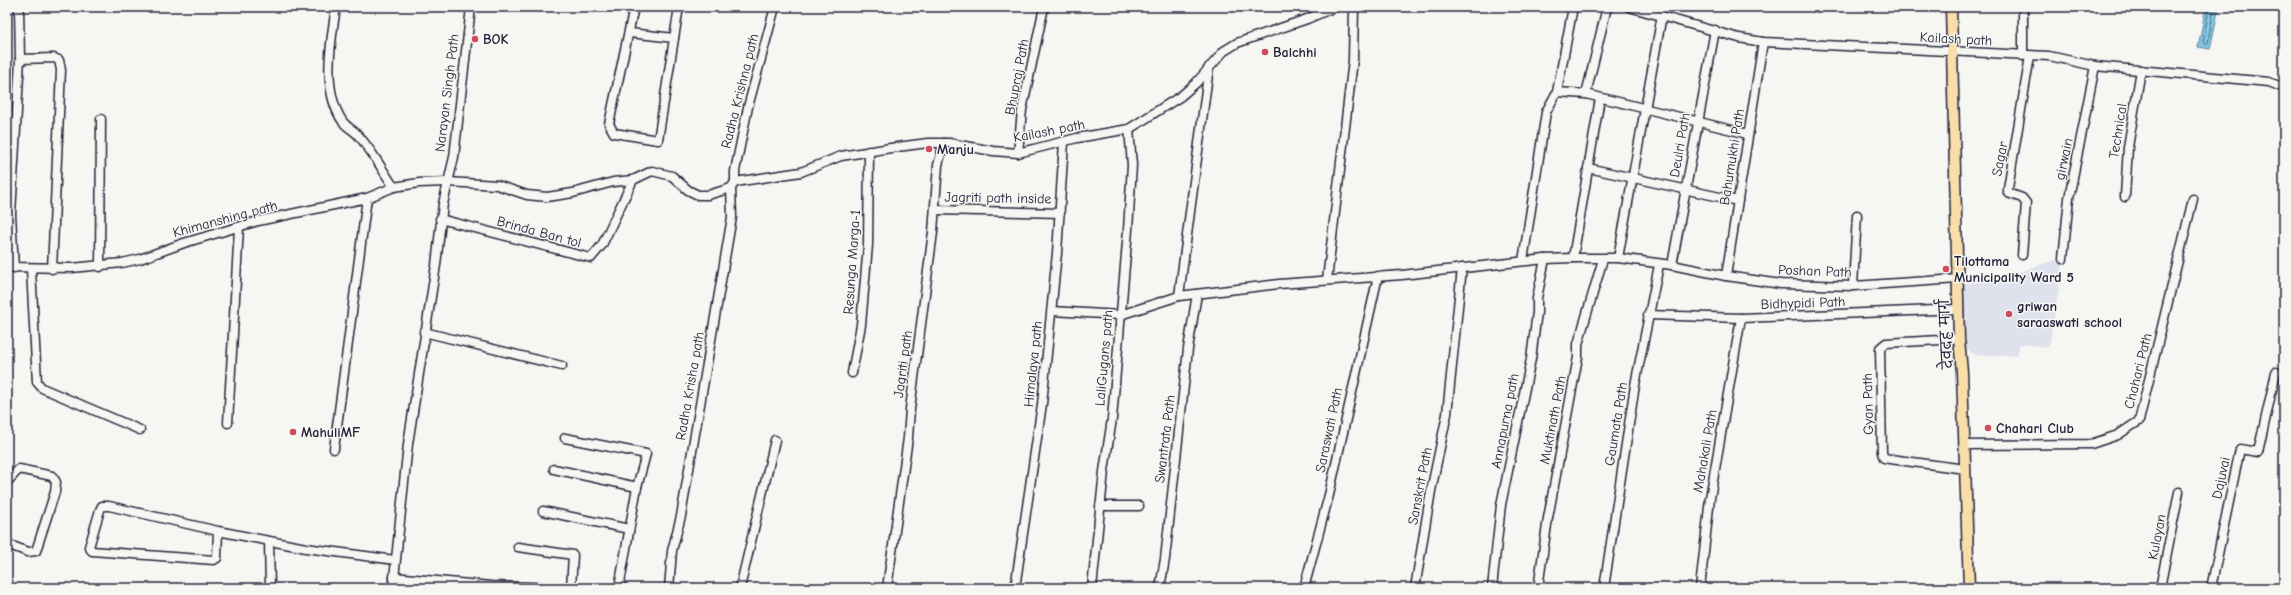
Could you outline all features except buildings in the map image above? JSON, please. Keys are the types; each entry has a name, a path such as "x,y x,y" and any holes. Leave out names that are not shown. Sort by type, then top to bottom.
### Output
{"main road":[{"name":"देवदह मार्ग","path":"1951,7 1959,339 1962,372 1969,588"}],"street":[{"path":"10,268 11,214 20,59 19,7"},
{"path":"336,7 329,58 330,77 337,109 344,123 357,134 394,188"},
{"name":"Narayan Singh Path","path":"393,588 395,560 424,332 436,265 440,219 457,133 460,88 471,7"},
{"path":"634,7 630,33 609,124 614,133 658,140 679,7"},
{"name":"Radha Krishna path","path":"733,185 734,171 748,107 775,7"},
{"name":"Bhupraj Path","path":"1018,153 1022,110 1044,7"},
{"name":"Kailash path","path":"633,180 652,171 660,171 672,176 688,190 698,195 708,195 733,185 801,172 841,156 928,143 944,143 993,151 1018,153 1129,129 1181,96 1196,83 1209,65 1224,51 1237,43 1307,19 1334,7"},
{"path":"1327,280 1353,60 1354,7"},
{"path":"1523,261 1546,112 1557,92 1573,7"},
{"path":"1586,94 1607,7"},
{"name":"Kailash path","path":"1629,7 1661,12 1739,38 1763,42 2049,56 2095,66 2269,82 2284,88"},
{"path":"2023,7 2026,56"},
{"path":"1618,258 1661,12"},
{"name":"Deulri Path","path":"1672,265 1715,30"},
{"path":"630,33 674,38"},
{"name":"Bahumukhi Path","path":"1726,276 1763,42"},
{"name":"Sagar","path":"2022,255 2026,203 2022,198 2008,193 2008,188 2026,56"},
{"path":"20,59 54,58 59,60 61,70 52,269"},
{"path":"1179,296 1209,65"},
{"name":"girwain","path":"2063,259 2069,198 2095,66"},
{"name":"Technical","path":"2125,196 2128,148 2141,70"},
{"path":"1557,92 1586,94 1697,123 1748,134"},
{"path":"1573,258 1600,98"},
{"path":"100,266 102,119"},
{"name":"LaliGugans path","path":"1092,588 1100,506 1112,419 1131,184 1129,129"},
{"name":"Himalaya path","path":"1015,588 1034,471 1052,311 1064,142"},
{"name":"Jagriti path","path":"887,588 908,438 910,409 935,210 938,165 944,143"},
{"name":"Resunga Marga-1","path":"852,372 861,325 868,245 869,152"},
{"path":"1588,168 1738,201"},
{"name":"Khimanshing path","path":"10,268 52,269 100,266 140,259 184,243 239,227 367,198 394,188 419,183 448,182 497,185 527,195 547,197 574,193 613,182 633,180"},
{"name":"Brinda Ban tol","path":"440,219 592,258 602,245 633,180"},
{"name":"Radha Krisha path","path":"669,588 672,551 681,516 724,268 732,217 733,185"},
{"path":"334,449 367,198"},
{"name":"Chahari Path","path":"1964,445 2091,444 2118,435 2139,421 2193,199"},
{"name":"Jagriti path inside","path":"935,210 1060,213"},
{"path":"1853,286 1857,215"},
{"path":"228,424 239,227"},
{"name":"Muktinath Path","path":"1538,588 1548,518 1578,357 1578,344 1603,258"},
{"name":"Poshan Path","path":"1120,315 1179,296 1545,259 1618,258 1659,265 1672,265 1726,276 1781,284 1853,286 1958,279"},
{"name":"Annapurna path","path":"1492,588 1501,505 1531,359 1538,312 1537,298 1545,259"},
{"name":"Gaumata Path","path":"1604,588 1648,316 1659,265"},
{"name":"Sanskrit Path","path":"1415,588 1451,388 1462,268"},
{"path":"31,269 37,382 42,388 140,430"},
{"name":"Saraswati Path","path":"1304,588 1329,495 1378,276"},
{"name":"Swantrata Path","path":"1160,588 1165,559 1188,349 1196,294"},
{"name":"Bidhypidi Path","path":"1648,316 1741,318 1959,309"},
{"path":"1052,311 1120,315"},
{"name":"Mahakali Path","path":"1700,588 1710,498 1741,318"},
{"path":"424,332 562,366"},
{"name":"Gyan Path","path":"1959,339 1886,343 1880,348 1882,453 1884,458 1965,469"},
{"name":"Dajuvai","path":"2211,588 2240,449 2258,452 2276,372"},
{"path":"565,438 646,454 637,487 619,588"},
{"path":"740,588 775,440"},
{"path":"7,482 19,469 52,476 56,482 55,492 36,551 28,552 7,544"},
{"path":"554,469 637,487"},
{"name":"Kulayan","path":"2160,588 2179,492"},
{"path":"218,531 217,558 214,560 92,551 89,547 102,506 109,506 269,541 395,560"},
{"path":"1100,506 1139,506"},
{"path":"543,511 629,529"},
{"path":"269,541 270,588"},
{"path":"518,547 573,555 570,588"},
{"path":"394,576 491,587 564,588"}],"shaded area":[{"name":"griwan saraaswati school","path":"2054,260 2063,263 2049,347 2020,344 2017,356 1974,355 1965,346 1964,283 2000,279"}],"water":[{"path":"2206,7 2219,7 2210,49 2198,47"}],"place":[{"name":"BOK","path":"475,39"},
{"name":"Balchhi","path":"1265,52"},
{"name":"Manju","path":"929,149"},
{"name":"Tilottama Municipality Ward 5","path":"1946,269"},
{"name":"griwan saraaswati school","path":"2009,314"},
{"name":"Chahari Club","path":"1988,428"},
{"name":"MahuliMF","path":"293,432"}]}
